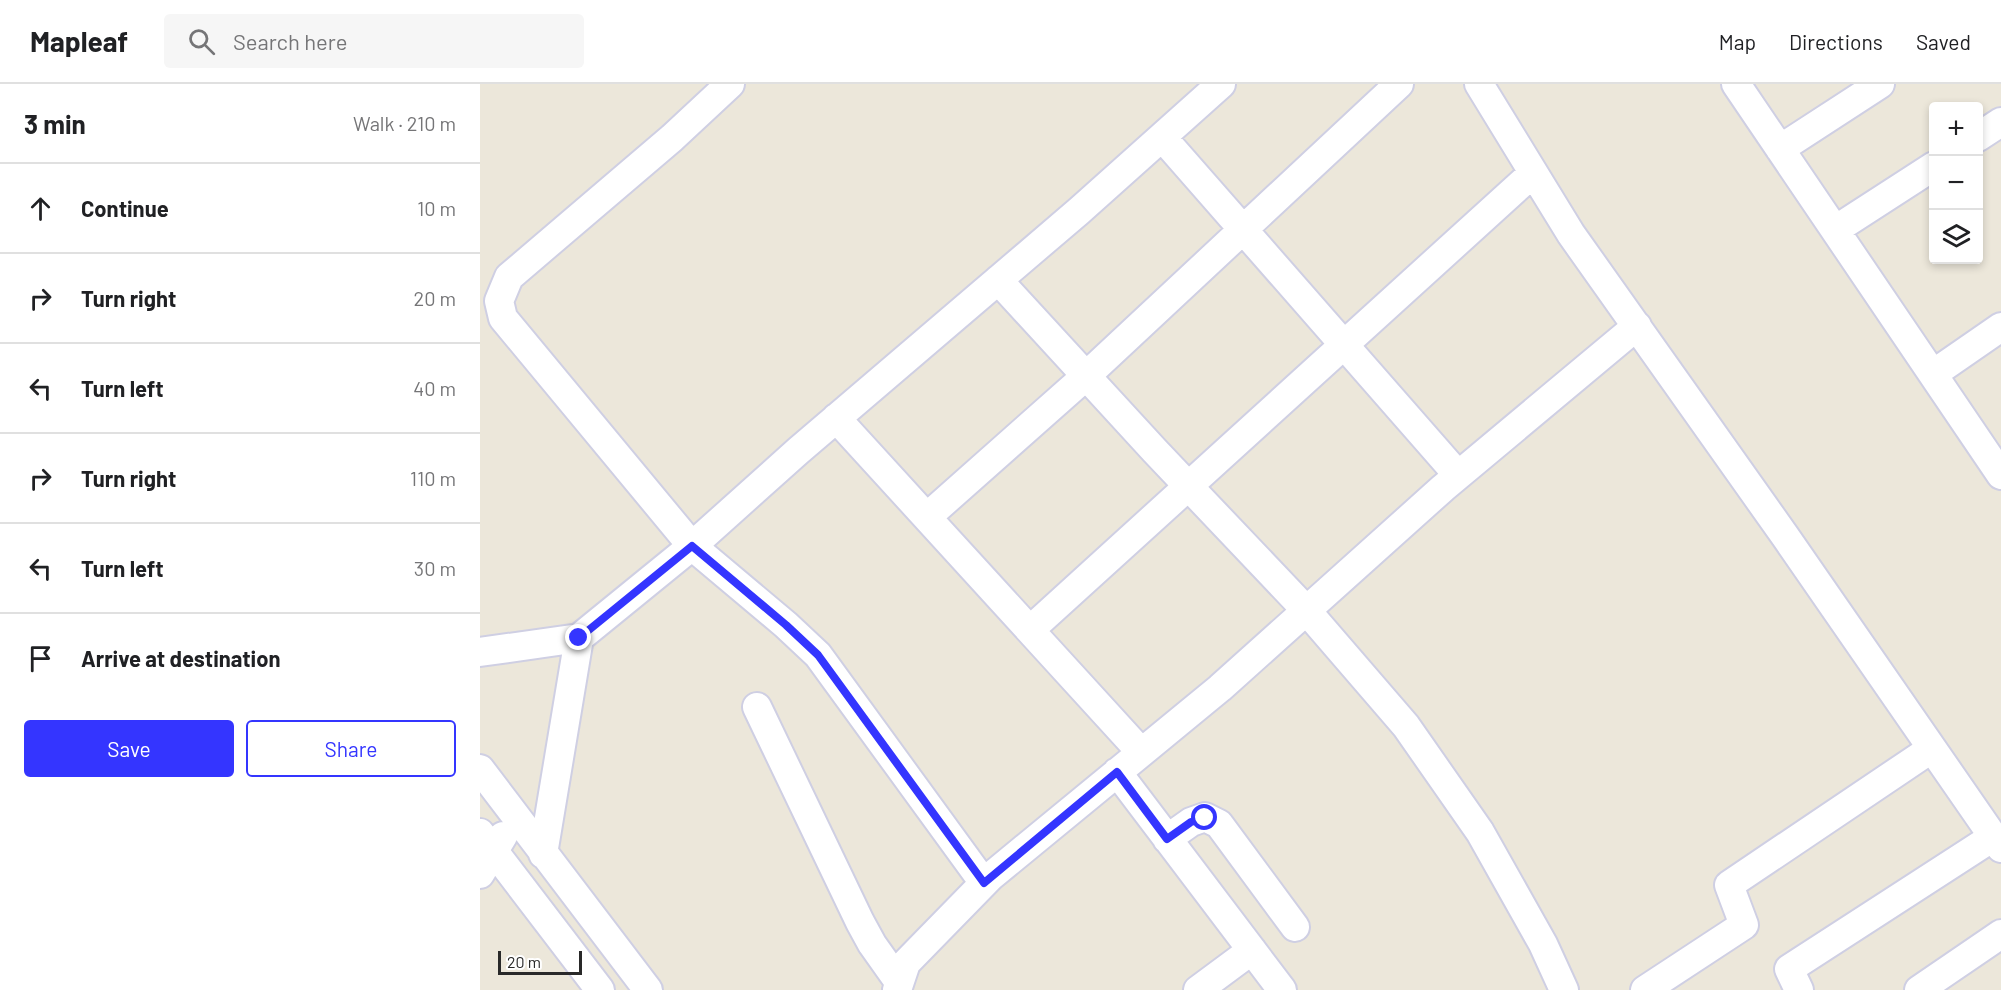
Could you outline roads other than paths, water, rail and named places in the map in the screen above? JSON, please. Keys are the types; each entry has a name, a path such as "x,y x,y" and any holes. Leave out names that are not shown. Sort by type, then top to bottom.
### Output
{"street":[{"path":"730,84 672,138 509,277 499,301 503,318 692,546 818,655 984,883"},
{"path":"480,652 579,638 692,546 1221,84"},
{"path":"927,517 1086,376 1399,84"},
{"path":"1479,84 1571,234 1785,536 1997,842 1789,969 1799,990"},
{"path":"1736,84 2001,476"},
{"path":"1780,148 1880,84"},
{"path":"1983,134 2001,122"},
{"path":"1162,137 1458,475"},
{"path":"1835,230 1929,169"},
{"path":"1030,630 1533,173"},
{"path":"998,280 1306,610 1406,726 1480,832 1543,944 1564,990"},
{"path":"898,986 906,963 984,883 1220,688 1458,475 1637,326"},
{"path":"1933,374 2001,327"},
{"path":"836,418 1141,752"},
{"path":"543,854 579,638"},
{"path":"757,707 855,913 898,986"},
{"path":"1645,990 1744,925 1729,885 1931,749"},
{"path":"480,769 514,817 648,990"},
{"path":"1117,772 1282,990"},
{"path":"480,874 487,842 514,817"},
{"path":"1167,839 1191,822 1205,818 1219,824 1295,927"},
{"path":"487,842 600,990"},
{"path":"1919,990 2001,934"},
{"path":"1198,990 1252,950"}]}
